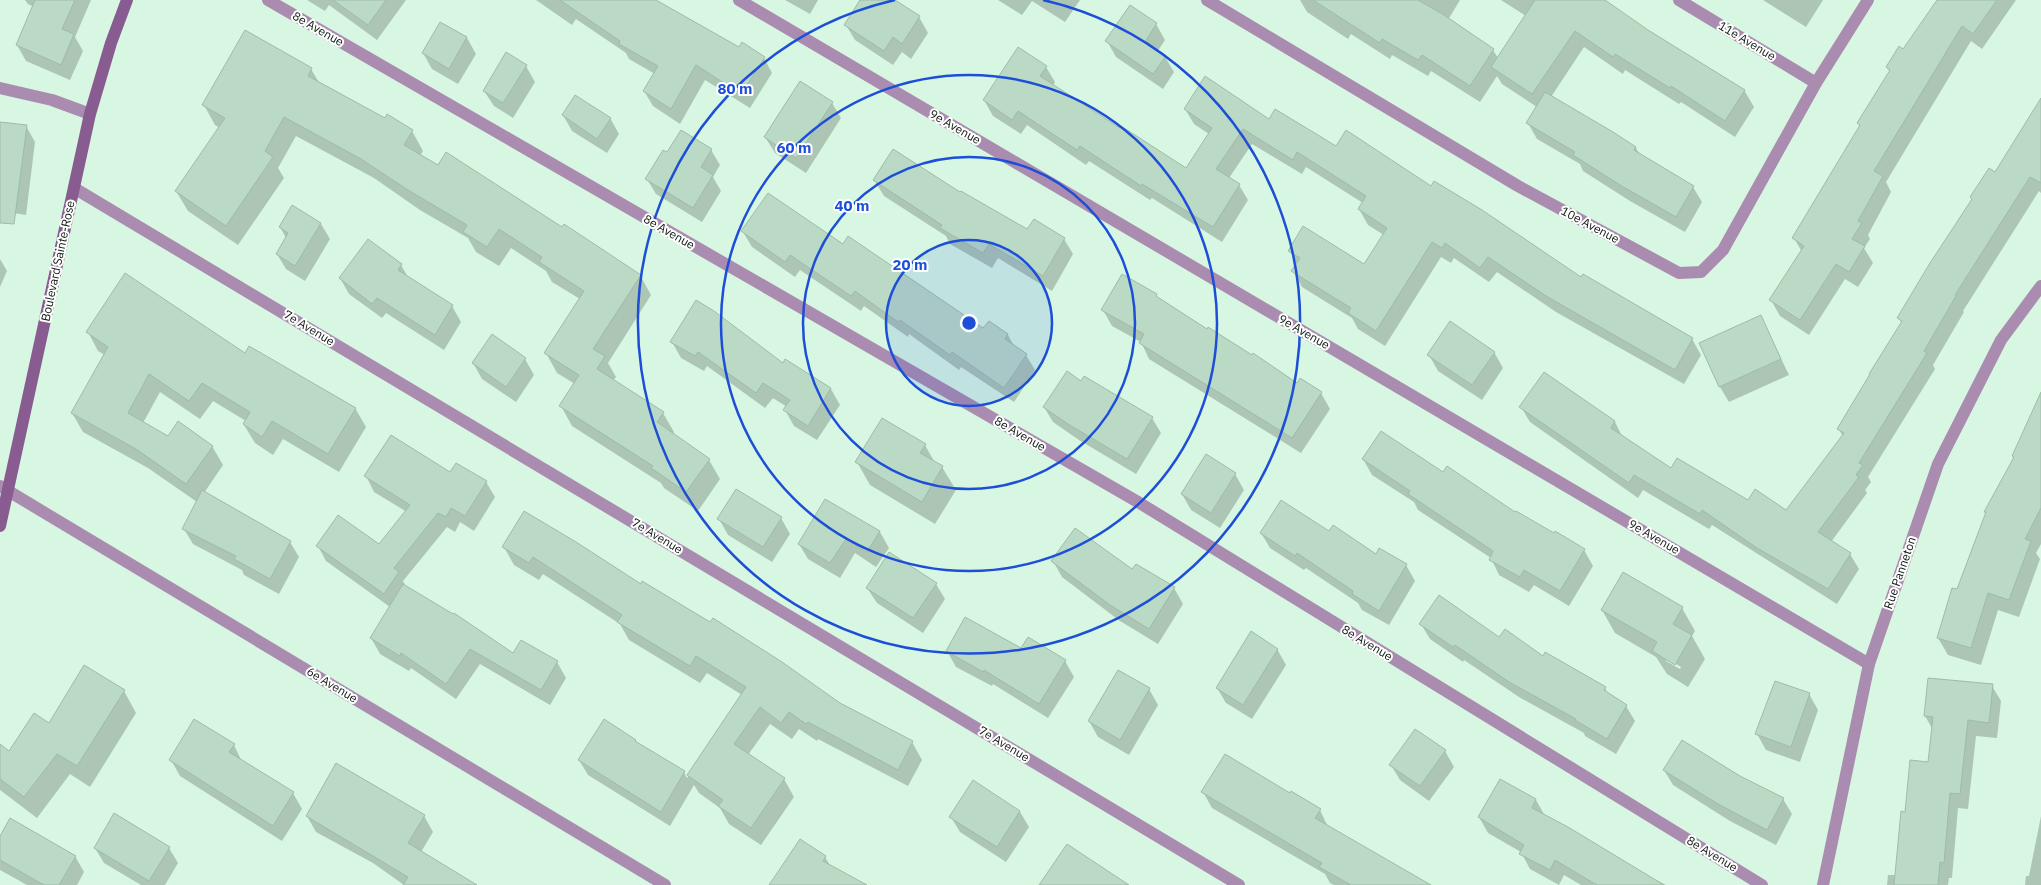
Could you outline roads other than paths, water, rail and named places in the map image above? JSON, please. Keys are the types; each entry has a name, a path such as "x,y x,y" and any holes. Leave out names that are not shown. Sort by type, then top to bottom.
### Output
{"street":[{"name":"Boulevard Sainte-Rose","path":"0,526 4,488 90,114 127,0"},
{"name":"8e Avenue","path":"268,0 1138,502 1762,885"},
{"name":"9e Avenue","path":"739,0 1869,664"},
{"name":"10e Avenue","path":"1207,0 1518,186 1679,273 1701,272 1723,250 1816,83 1868,0"},
{"name":"11e Avenue","path":"1679,0 1816,83"},
{"path":"0,88 52,100 90,114"},
{"name":"7e Avenue","path":"74,188 1239,885"},
{"name":"Rue Panneton","path":"1823,885 1869,664 1938,464 2001,340 2041,286"},
{"name":"6e Avenue","path":"4,488 665,885"}]}
